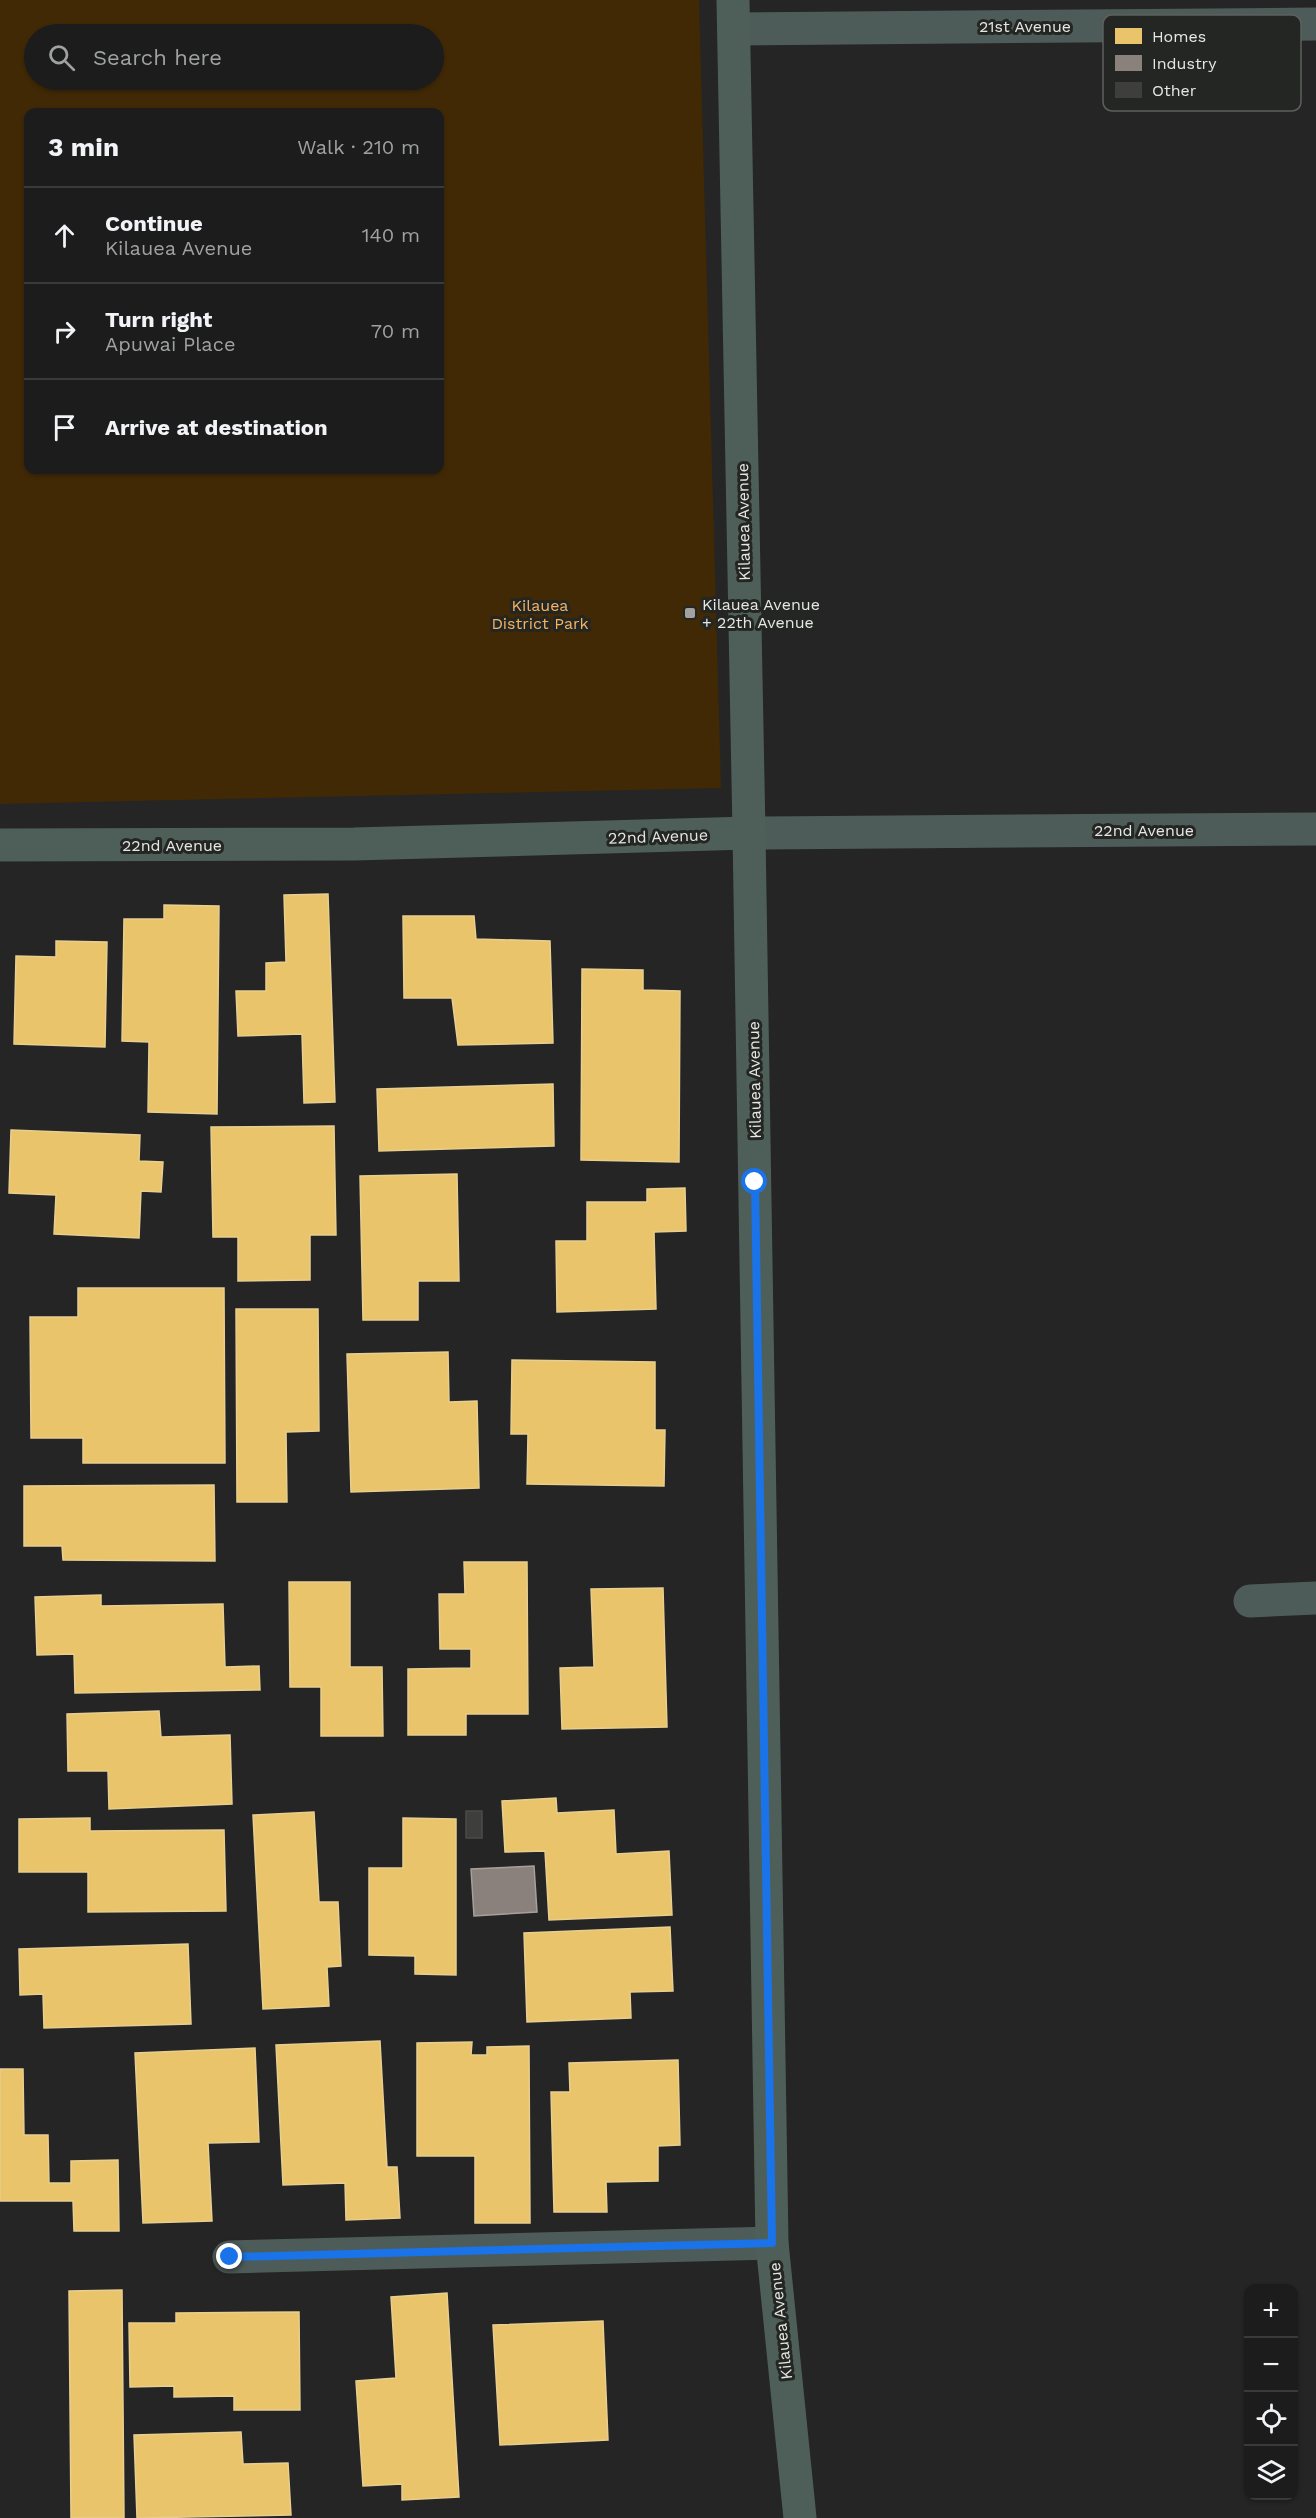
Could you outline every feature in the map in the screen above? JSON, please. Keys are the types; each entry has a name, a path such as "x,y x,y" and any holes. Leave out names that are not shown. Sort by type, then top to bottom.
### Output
{"street":[{"name":"21st Avenue","path":"733,14 1103,20"},
{"name":"Kilauea Avenue","path":"733,14 750,833 772,2243 800,2518"},
{"name":"21st Avenue","path":"1301,24 1316,24"},
{"name":"22nd Avenue","path":"0,845 354,844 750,833 1316,829"},
{"path":"1250,1601 1316,1598"},
{"path":"230,2257 772,2243"}],"green space":[{"name":"Kilauea District Park","path":"0,0 699,0 721,788 0,804"}],"building: Homes":[{"path":"328,894 335,1102 304,1103 302,1034 238,1036 236,991 266,991 266,963 286,962 284,895"},
{"path":"164,905 219,906 217,1114 148,1112 149,1042 122,1041 124,919 164,919"},
{"path":"403,916 474,916 476,939 550,941 553,1043 458,1045 452,998 404,998"},
{"path":"56,941 107,942 105,1047 14,1044 16,956 56,957"},
{"path":"582,969 643,970 643,990 680,991 679,1162 581,1160"},
{"path":"553,1084 554,1146 379,1151 377,1089"},
{"path":"334,1126 336,1235 310,1235 310,1280 238,1281 238,1237 213,1237 211,1127"},
{"path":"11,1130 140,1135 139,1161 163,1162 161,1192 141,1191 139,1238 54,1234 56,1195 9,1193"},
{"path":"457,1174 459,1281 418,1281 418,1320 363,1320 360,1176"},
{"path":"685,1188 686,1231 654,1232 656,1309 557,1312 556,1241 587,1241 587,1202 647,1202 647,1189"},
{"path":"78,1288 224,1288 225,1463 83,1463 83,1438 31,1438 30,1317 78,1317"},
{"path":"236,1309 318,1309 319,1431 286,1432 287,1502 237,1502"},
{"path":"448,1352 449,1402 477,1401 479,1488 351,1492 347,1354"},
{"path":"512,1360 655,1362 655,1430 665,1430 664,1486 527,1484 528,1434 511,1434"},
{"path":"214,1485 215,1561 63,1560 62,1546 24,1546 24,1486"},
{"path":"464,1562 527,1562 528,1714 466,1714 466,1735 408,1735 408,1669 471,1668 471,1649 440,1649 439,1594 465,1594"},
{"path":"289,1582 350,1582 350,1667 382,1667 383,1736 321,1736 321,1687 290,1687"},
{"path":"663,1588 667,1727 562,1729 560,1668 594,1667 591,1589"},
{"path":"101,1595 101,1606 223,1604 225,1667 259,1666 260,1690 75,1693 74,1654 37,1655 35,1597"},
{"path":"159,1711 161,1737 230,1735 232,1804 109,1809 108,1771 68,1771 67,1714"},
{"path":"556,1798 557,1813 614,1810 616,1854 669,1851 672,1915 549,1920 545,1851 505,1852 502,1801"},
{"path":"314,1812 319,1902 338,1902 341,1966 327,1967 329,2006 263,2009 253,1815"},
{"path":"90,1818 90,1831 224,1830 226,1911 88,1912 88,1872 19,1872 19,1819"},
{"path":"403,1818 456,1819 456,1975 415,1974 415,1956 369,1955 369,1868 403,1868"},
{"path":"670,1927 673,1991 630,1992 631,2018 527,2022 524,1933"},
{"path":"188,1944 191,2024 44,2028 43,1994 20,1995 19,1949"},
{"path":"380,2041 387,2167 397,2167 400,2218 346,2220 345,2183 283,2185 276,2045"},
{"path":"472,2042 471,2055 487,2055 487,2047 529,2046 530,2223 475,2223 475,2156 417,2156 417,2043"},
{"path":"255,2048 259,2142 208,2143 212,2221 143,2223 135,2053"},
{"path":"678,2060 680,2145 658,2146 658,2181 606,2182 607,2212 554,2212 551,2092 570,2092 569,2063"},
{"path":"0,2069 23,2069 24,2135 48,2135 49,2183 71,2183 71,2161 118,2160 119,2231 74,2231 73,2201 0,2201"},
{"path":"122,2290 124,2518 71,2518 69,2291"},
{"path":"447,2293 459,2497 402,2500 402,2484 363,2486 356,2381 396,2378 391,2297"},
{"path":"299,2312 300,2410 234,2410 234,2396 174,2397 174,2386 130,2387 129,2323 176,2323 176,2313"},
{"path":"603,2321 608,2440 500,2445 493,2325"},
{"path":"241,2432 243,2464 288,2463 291,2515 137,2518 134,2435"}],"building: Industry":[{"path":"534,1866 537,1912 474,1916 471,1869"}],"building: Other":[{"path":"466,1811 482,1811 482,1838 466,1838"}],"place":[{"name":"Kilauea Avenue + 22th Avenue","path":"690,613"}],"route":[{"path":"230,2257 772,2243 755,1182"}]}
